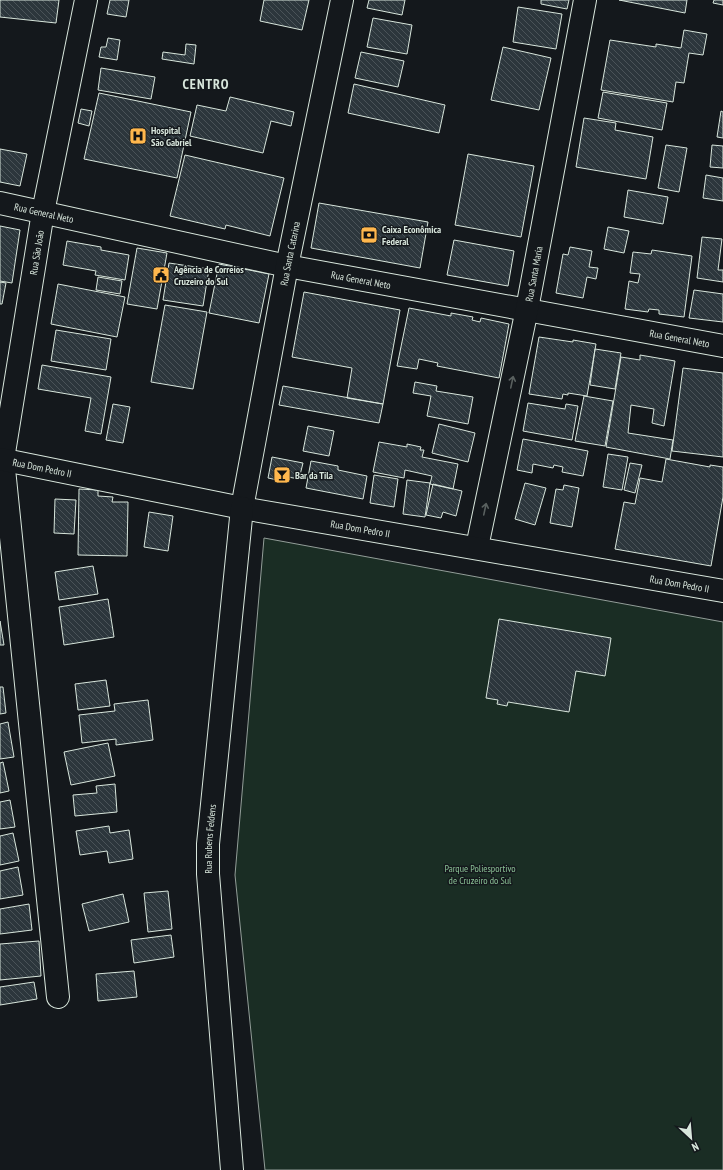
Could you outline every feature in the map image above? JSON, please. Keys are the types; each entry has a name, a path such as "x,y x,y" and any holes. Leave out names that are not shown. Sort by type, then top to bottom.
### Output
{"street":[{"name":"Rua São João","path":"58,997 2,459 43,212 86,0"},
{"name":"Rua Santa Catarina","path":"242,508 287,266 342,0"},
{"name":"Rua Santa Maria","path":"477,547 527,309 585,0"},
{"name":"Rua General Neto","path":"0,203 287,266 723,346"},
{"name":"Rua Dom Pedro II","path":"2,459 242,508 477,547 723,591"},
{"name":"Rua Rubens Feldens","path":"232,1170 208,874 208,844 242,508"}],"green space":[{"name":"Parque Poliesportivo de Cruzeiro do Sul","path":"264,538 723,622 723,1170 265,1170 235,875"}],"building":[{"path":"0,0 59,0 56,23 0,17"},
{"path":"110,0 129,0 126,17 107,14"},
{"path":"264,0 309,0 302,30 260,21"},
{"path":"369,0 405,0 402,15 367,8"},
{"path":"541,0 569,0 567,9 541,4"},
{"path":"619,0 687,0 685,13"},
{"path":"714,0 723,0 723,5 713,3"},
{"path":"518,7 562,14 556,49 513,42"},
{"path":"373,18 412,25 407,54 367,47"},
{"path":"684,30 707,34 703,55 689,53 684,83 676,82 673,102 601,90 610,40 656,47 656,44 681,48"},
{"path":"108,38 120,40 117,60 99,57 101,47 106,47"},
{"path":"186,44 196,45 194,64 162,59 163,52 185,55"},
{"path":"503,47 551,58 539,110 491,100"},
{"path":"361,52 404,61 398,87 355,78"},
{"path":"101,68 155,77 151,99 98,90"},
{"path":"354,84 445,105 439,133 348,113"},
{"path":"603,92 667,103 662,130 598,118"},
{"name":"Hospital São Gabriel","path":"99,93 191,112 177,178 84,159"},
{"path":"230,97 294,112 291,126 271,121 263,153 190,136 197,105 226,111"},
{"path":"81,109 92,111 89,126 78,123"},
{"path":"721,111 723,112 723,138 717,137"},
{"path":"584,118 616,123 615,130 653,137 646,179 576,167"},
{"path":"666,145 687,148 679,192 658,188"},
{"path":"712,145 723,146 723,168 710,167"},
{"path":"0,149 27,154 20,186 0,182"},
{"path":"468,154 534,166 521,237 455,225"},
{"path":"185,155 284,178 270,236 226,225 225,229 170,216"},
{"path":"706,175 723,178 723,201 703,198"},
{"path":"628,190 668,197 663,224 624,217"},
{"name":"Caixa Econômica Federal","path":"319,203 428,222 420,268 311,248"},
{"path":"0,226 20,230 12,283 0,281"},
{"path":"608,227 629,231 624,253 604,249"},
{"path":"702,237 722,239 718,270 723,270 723,282 697,278"},
{"path":"454,240 514,251 508,286 447,275"},
{"path":"67,241 101,247 101,250 129,255 125,280 95,275 96,271 63,265"},
{"path":"570,247 592,251 589,267 598,268 596,279 587,277 583,298 556,293 563,254 568,255"},
{"path":"137,248 167,253 157,309 127,304"},
{"path":"652,250 692,256 684,317 659,314 659,310 649,309 648,312 625,309 629,281 638,283 640,274 630,273 633,252 651,254"},
{"path":"169,263 209,269 203,306 163,300"},
{"path":"219,264 269,274 259,323 209,313"},
{"path":"98,277 122,281 120,294 96,290"},
{"path":"0,282 6,283 2,304 0,304"},
{"path":"58,284 125,297 117,337 51,324"},
{"path":"694,290 723,294 723,322 689,318"},
{"path":"304,292 400,310 383,404 347,398 352,368 292,357"},
{"path":"165,305 207,312 193,389 151,382"},
{"path":"409,308 451,316 451,313 473,317 472,320 480,322 481,318 509,324 499,378 437,366 438,363 419,359 417,369 397,366"},
{"path":"56,330 111,339 106,370 51,361"},
{"path":"539,337 596,344 587,396 568,393 568,395 563,394 562,399 529,394"},
{"path":"595,349 621,353 615,389 590,385"},
{"path":"640,355 675,361 664,426 652,423 654,409 631,405 628,433 673,440 670,459 606,447 621,357 640,360"},
{"path":"42,365 111,377 101,434 85,431 91,398 38,389"},
{"path":"683,368 723,373 723,457 672,451"},
{"path":"415,382 437,386 436,391 473,397 468,424 427,416 431,396 413,393"},
{"path":"283,386 383,404 379,423 279,405"},
{"path":"584,396 613,401 605,446 575,441"},
{"path":"528,403 565,409 566,404 578,406 572,440 523,431"},
{"path":"113,404 130,407 123,443 106,440"},
{"path":"439,424 475,433 468,462 432,453"},
{"path":"308,426 334,431 329,456 303,451"},
{"path":"523,439 588,451 583,476 562,472 563,467 554,465 553,468 533,464 532,473 517,470"},
{"path":"379,442 407,447 407,444 421,447 420,450 424,450 422,457 458,464 453,489 430,484 432,476 405,470 404,478 373,472"},
{"path":"608,454 628,457 622,490 603,487"},
{"path":"272,457 303,463 299,479 288,477 287,482 268,478"},
{"path":"666,459 710,467 710,465 723,467 723,497 711,566 615,549 624,502 635,504 640,478 662,482"},
{"path":"311,461 338,466 338,470 367,476 363,499 306,488"},
{"path":"630,463 642,465 635,493 624,490"},
{"path":"374,475 398,479 394,507 370,503"},
{"path":"407,480 430,483 425,517 403,514"},
{"path":"525,483 546,488 535,525 515,519"},
{"path":"433,484 462,491 456,516 443,512 441,518 426,515"},
{"path":"564,485 579,488 572,527 550,523 556,489 563,490"},
{"path":"79,489 98,490 98,496 113,497 112,502 128,502 127,556 78,555"},
{"path":"55,499 76,500 74,534 54,533"},
{"path":"149,512 173,516 168,551 144,547"},
{"path":"93,566 98,594 59,600 55,572"},
{"path":"108,599 114,637 64,645 59,607"},
{"path":"499,619 611,638 605,676 576,671 569,712 508,702 507,706 497,704 498,700 486,698"},
{"path":"0,621 4,645 0,645"},
{"path":"106,680 110,706 78,710 75,684"},
{"path":"0,687 3,687 6,713 0,714"},
{"path":"148,700 153,740 116,745 116,739 82,743 79,715 115,711 114,704"},
{"path":"8,722 14,757 0,759 0,724"},
{"path":"108,743 115,776 71,785 64,752"},
{"path":"3,762 9,791 0,793 0,763"},
{"path":"115,784 117,812 75,816 73,795 97,793 96,786"},
{"path":"10,800 15,827 0,829 0,802"},
{"path":"109,826 110,833 129,830 133,859 109,863 107,851 80,855 76,831"},
{"path":"13,833 19,861 0,865 0,836"},
{"path":"18,867 23,895 0,899 0,871"},
{"path":"168,891 172,929 148,932 144,893"},
{"path":"123,894 129,922 89,931 82,904"},
{"path":"29,904 32,930 0,934 0,909"},
{"path":"171,935 174,957 134,963 131,940"},
{"path":"39,941 41,976 0,980 0,944"},
{"path":"134,971 137,997 98,1001 96,974"},
{"path":"34,982 37,999 0,1005 0,987"}],"place":[{"name":"Hospital São Gabriel","path":"138,136"},
{"name":"Caixa Econômica Federal","path":"369,235"},
{"name":"Agência de Correios Cruzeiro do Sul","path":"161,275"},
{"name":"Bar da Tila","path":"282,475"}],"district":[{"name":"CENTRO","path":"206,84"}]}
